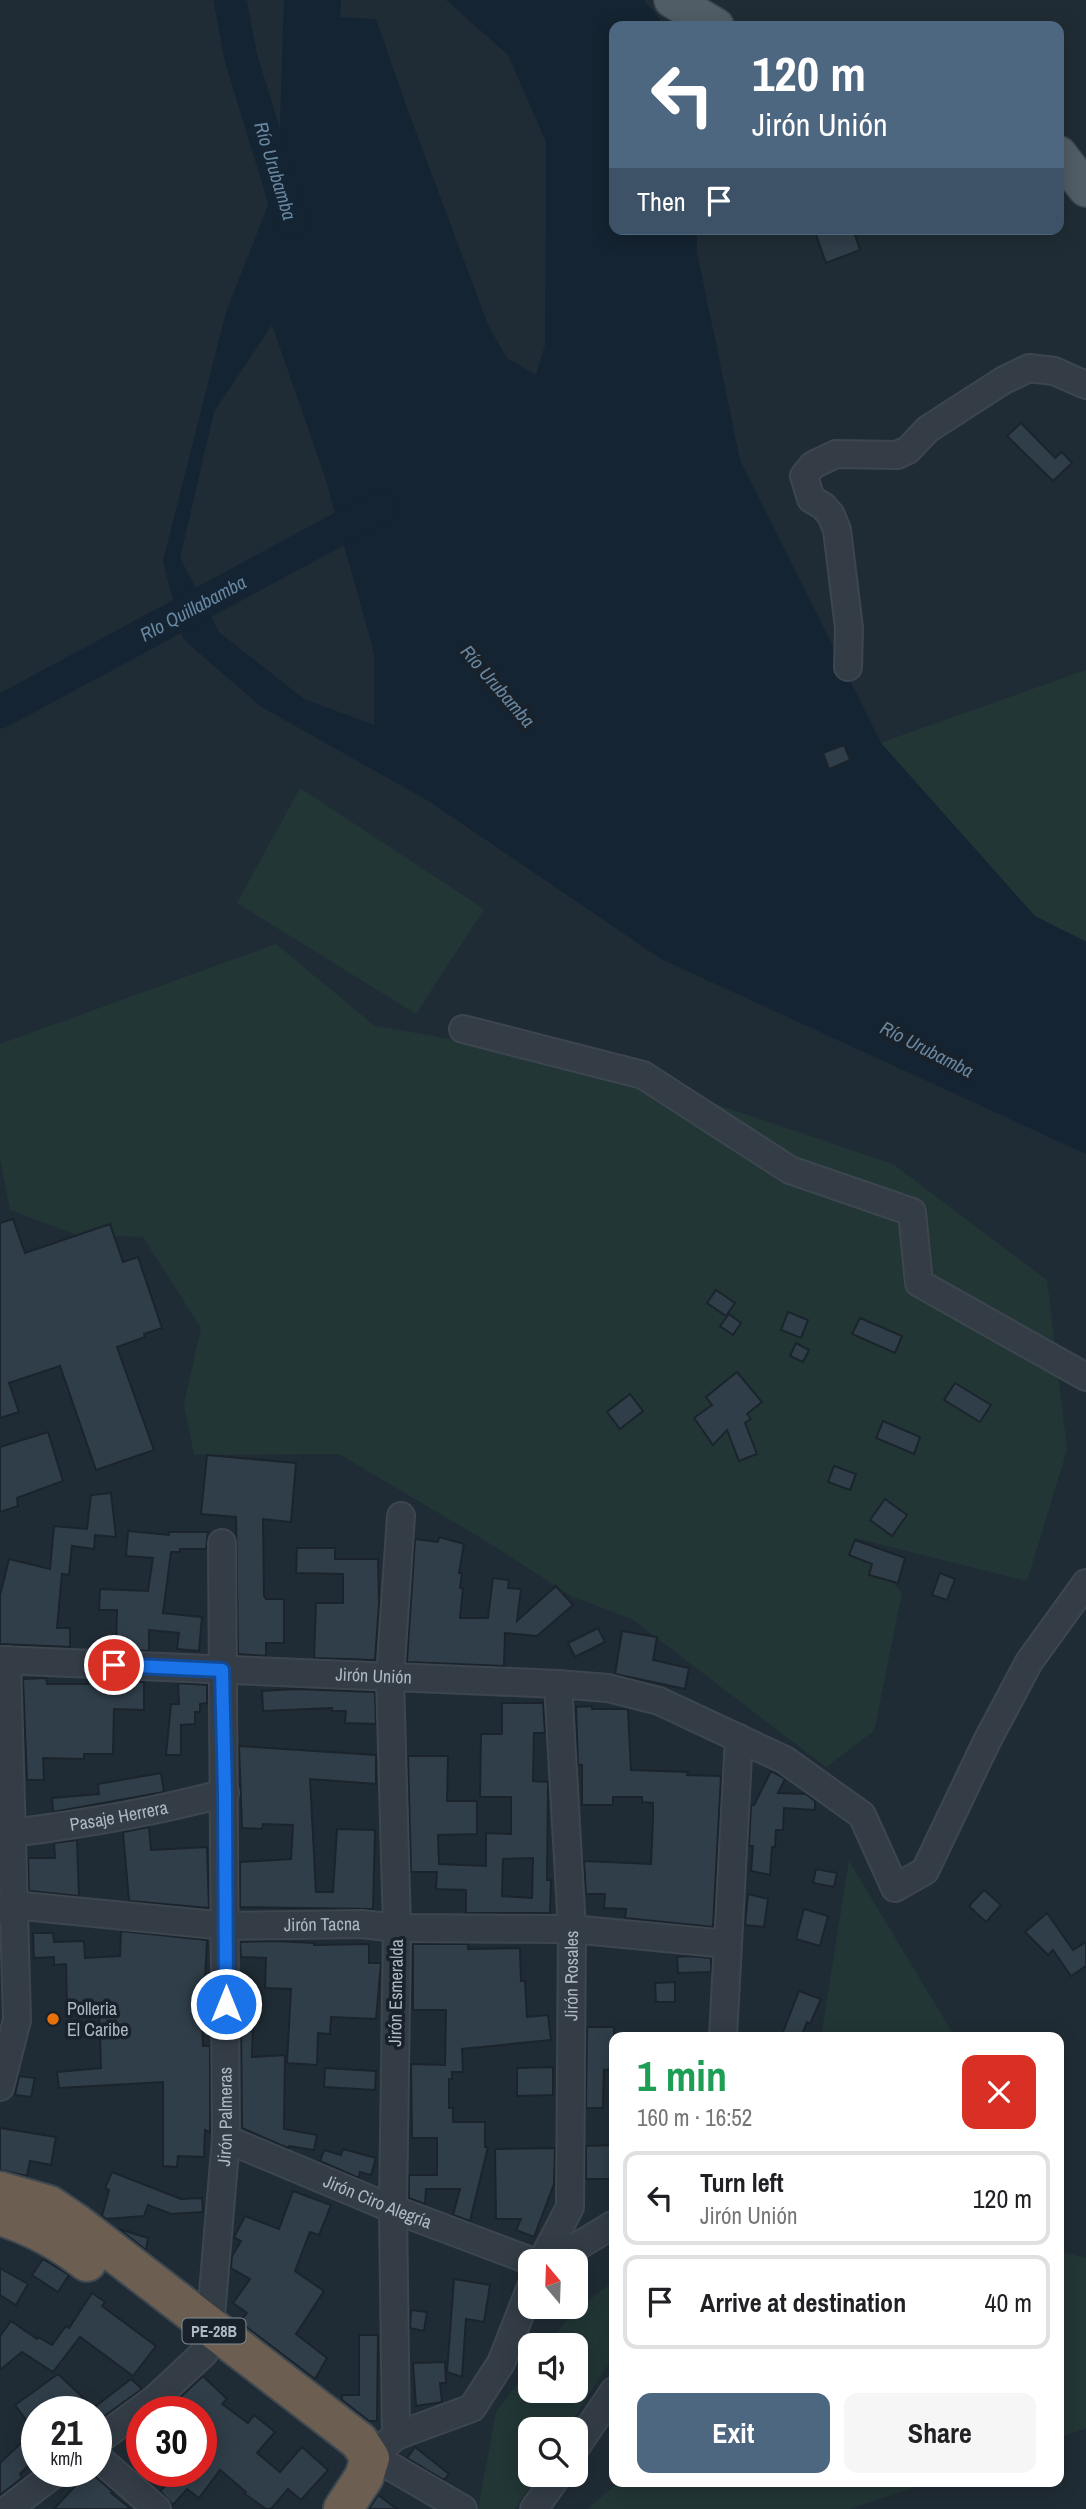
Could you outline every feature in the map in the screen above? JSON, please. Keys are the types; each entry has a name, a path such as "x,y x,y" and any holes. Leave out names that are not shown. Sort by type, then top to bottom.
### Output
{"highway":[{"name":"PE-28B","path":"0,2191 49,2205 77,2224 207,2341 331,2446 338,2454 340,2480 318,2509"},
{"name":"PE-28B","path":"0,2216 58,2240 359,2441 383,2447"},
{"path":"343,2509 383,2447"}],"main road":[{"path":"672,0 708,21"},
{"path":"1064,160 1086,189"}],"street":[{"path":"848,667 849,628 837,530 831,515 811,499 806,487 804,476 813,465 836,454 863,453 882,457 897,455 908,450 928,429 1004,380 1029,368 1054,371 1086,385"},
{"path":"463,1028 643,1075 790,1170 912,1212 919,1283 1086,1377"},
{"name":"Jirón Esmeralda","path":"383,2447 393,2209 397,1928 390,1678 401,1516"},
{"name":"Jirón Palmeras","path":"207,2341 226,2139 222,1543"},
{"name":"Jirón Unión","path":"4,1660 558,1684 608,1688 659,1700 785,1760 862,1815 895,1888 925,1871 987,1741 1029,1662 1086,1583"},
{"path":"0,2087 17,2020 7,1908 12,1833 4,1660"},
{"name":"Jirón Rosales","path":"550,2249 570,2207 572,1929 558,1684"},
{"path":"723,2032 739,1738"},
{"name":"Pasaje Herrera","path":"12,1833 168,1808 225,1793"},
{"name":"Jirón Tacna","path":"7,1908 226,1926 362,1924 397,1928 572,1929 727,1944"},
{"name":"Jirón Ciro Alegría","path":"226,2139 393,2209 518,2256"},
{"path":"570,2249 609,2227"},
{"path":"463,2509 393,2469 383,2447 472,2408 501,2363 518,2319"},
{"path":"112,2430 156,2398 207,2341"},
{"path":"588,2429 609,2398"},
{"path":"112,2470 157,2509"},
{"path":"8,2509 37,2487"},
{"path":"534,2509 550,2487"}],"green space":[{"path":"1086,670 1086,941 914,863 773,781"},
{"path":"300,788 484,909 416,1014 237,903"},
{"path":"276,944 375,1026 597,1064 893,1164 1047,1280 1067,1450 1027,1581 855,1538 902,1593 874,1731 826,1767 632,1619 571,1596 486,1541 339,1454 194,1455 184,1404 201,1328 143,1237 77,1235 10,1210 0,1158 0,1044"},
{"path":"849,1861 952,2032 822,2032"},
{"path":"1064,2252 1086,2258 1086,2428 1064,2436"},
{"path":"609,2285 609,2363 588,2396 588,2333 556,2333 567,2319 588,2319 588,2301"},
{"path":"518,2383 518,2403 584,2403 575,2417 518,2417 518,2487 529,2487 515,2509 478,2509 496,2412"},
{"path":"613,2487 915,2487 849,2509 588,2509"}],"water":[{"path":"284,0 341,0 340,17 376,19 488,325 507,358 536,375 545,345 546,142 508,55 446,0 644,0 661,21 609,21 609,235 697,235 697,252 740,460 881,743 1035,916 1086,942 1086,1154 661,959 430,802 260,706 183,639 163,561 226,312 278,180","holes":["272,325 325,477 374,653 374,725 304,699 219,632 180,558 214,412"]}],"building":[{"path":"816,235 855,235 860,250 826,263"},
{"path":"1021,423 1055,458 1062,452 1072,463 1053,481 1007,436"},
{"path":"844,745 850,760 829,769 823,753"},
{"path":"13,1219 25,1253 110,1224 123,1262 138,1257 162,1328 117,1347 154,1450 96,1470 60,1366 9,1383 19,1412 0,1418 0,1223"},
{"path":"716,1290 735,1303 726,1316 707,1303"},
{"path":"788,1312 808,1320 801,1338 781,1330"},
{"path":"729,1314 741,1323 733,1335 720,1326"},
{"path":"860,1318 902,1336 895,1353 852,1334"},
{"path":"796,1343 809,1350 803,1362 790,1356"},
{"path":"737,1372 762,1402 747,1414 751,1419 745,1423 757,1454 739,1461 727,1430 713,1445 694,1418 712,1405 706,1397"},
{"path":"955,1383 991,1405 980,1422 944,1400"},
{"path":"630,1394 643,1411 620,1429 607,1412"},
{"path":"883,1421 920,1437 914,1454 876,1438"},
{"path":"48,1432 63,1481 17,1498 18,1506 0,1512 0,1447"},
{"path":"207,1455 296,1463 291,1522 263,1519 264,1596 266,1599 284,1599 284,1643 266,1643 266,1656 238,1654 236,1517 201,1514"},
{"path":"834,1466 856,1474 850,1490 828,1482"},
{"path":"111,1493 116,1537 95,1535 94,1549 72,1546 69,1575 62,1574 57,1628 70,1628 70,1647 0,1644 0,1595 9,1559 50,1569 54,1526 87,1529 91,1495"},
{"path":"885,1499 907,1515 892,1536 870,1520"},
{"path":"128,1531 169,1535 169,1532 208,1532 206,1549 180,1549 180,1552 171,1552 163,1613 202,1617 199,1651 177,1649 179,1633 149,1630 149,1651 116,1649 117,1610 99,1610 100,1589 148,1591 153,1558 126,1556"},
{"path":"439,1537 464,1544 459,1573 462,1573 460,1588 463,1588 460,1618 488,1618 493,1578 509,1580 508,1588 521,1589 517,1621 556,1586 573,1605 537,1636 505,1633 504,1666 407,1662 415,1539 438,1542"},
{"path":"855,1540 905,1558 898,1583 869,1575 872,1564 849,1555"},
{"path":"297,1548 335,1548 335,1559 378,1559 379,1604 375,1660 314,1658 316,1603 343,1603 343,1574 296,1573"},
{"path":"940,1573 955,1579 947,1600 932,1595"},
{"path":"598,1628 605,1642 575,1657 568,1643"},
{"path":"622,1631 657,1637 653,1660 689,1668 685,1689 615,1674"},
{"path":"46,1678 47,1684 88,1684 88,1680 144,1682 144,1710 114,1709 113,1754 84,1754 84,1759 43,1758 44,1780 27,1780 23,1679"},
{"path":"178,1683 207,1685 207,1703 200,1704 200,1712 195,1712 195,1724 181,1725 181,1755 166,1755 171,1704 179,1704"},
{"path":"295,1689 375,1692 376,1724 345,1723 346,1711 332,1711 332,1708 263,1711 262,1691"},
{"path":"502,1703 543,1703 545,1733 534,1733 533,1781 548,1782 547,1880 551,1880 550,1913 466,1913 466,1890 436,1889 437,1872 411,1872 408,1756 448,1756 447,1801 477,1801 477,1834 438,1835 439,1864 486,1866 486,1833 511,1834 511,1797 480,1797 481,1734 502,1734","holes":["533,1858 532,1898 502,1896 503,1859"]},
{"path":"592,1706 592,1709 628,1709 631,1770 721,1776 713,1927 625,1918 626,1909 604,1908 605,1894 586,1894 584,1861 651,1864 653,1819 653,1803 642,1802 642,1797 613,1797 613,1805 582,1805 582,1765 578,1765 576,1707"},
{"path":"239,1746 376,1755 376,1784 310,1779 316,1892 333,1892 337,1829 375,1830 373,1909 240,1907 240,1862 291,1859 293,1825 263,1824 262,1829 242,1828"},
{"path":"771,1771 785,1779 778,1793 806,1794 815,1801 815,1810 784,1808 783,1830 776,1830 775,1847 772,1847 770,1875 751,1871 753,1846 749,1846 751,1805 754,1805"},
{"path":"161,1773 164,1792 53,1812 52,1798 99,1794 98,1784"},
{"path":"149,1827 151,1850 207,1847 209,1908 129,1901 123,1832"},
{"path":"77,1840 79,1896 29,1891 28,1858 55,1858 54,1843"},
{"path":"816,1869 837,1873 834,1887 813,1883"},
{"path":"984,1890 1001,1905 986,1922 969,1906"},
{"path":"748,1894 768,1899 764,1927 745,1925"},
{"path":"804,1909 828,1916 820,1946 796,1939"},
{"path":"1047,1913 1073,1950 1086,1942 1086,1966 1071,1976 1053,1950 1048,1955 1025,1932"},
{"path":"121,1931 207,1940 204,2000 201,2000 203,2046 210,2046 210,2132 205,2130 204,2157 178,2156 177,2167 163,2166 163,2082 59,2088 57,2072 101,2068 99,2005 67,2006 66,1964 54,1965 54,1957 34,1958 33,1933 53,1933 54,1942 84,1941 85,1958 120,1956"},
{"path":"273,1941 314,1945 369,1944 369,1963 381,1963 376,2019 331,2017 330,2034 318,2033 317,2065 287,2063 291,1989 265,1988 266,1958 241,1957 240,1942"},
{"path":"413,1944 468,1944 468,1949 520,1948 521,1981 525,1981 527,2017 548,2015 551,2040 462,2049 463,2072 452,2072 452,2079 449,2079 449,2108 453,2108 453,2122 485,2122 485,2147 488,2147 470,2221 453,2215 460,2189 426,2189 425,2204 409,2198 409,2175 437,2175 437,2138 412,2138 411,2064 445,2065 446,2010 413,2010"},
{"path":"677,1957 711,1958 711,1972 678,1973"},
{"path":"675,1982 675,2002 656,2002 655,1983"},
{"path":"799,1991 821,1999 810,2024 807,2022 803,2032 783,2032"},
{"path":"241,2021 253,2021 252,2057 285,2055 284,2129 317,2135 314,2150 288,2148 242,2128"},
{"path":"587,2027 614,2027 614,2032 609,2032 609,2070 604,2070 603,2108 586,2108"},
{"path":"553,2067 553,2095 517,2096 517,2068"},
{"path":"325,2068 376,2071 375,2090 324,2087"},
{"path":"19,2076 35,2078 31,2097 15,2095"},
{"path":"0,2128 56,2137 51,2165 30,2161 27,2176 0,2170"},
{"path":"609,2145 609,2179 586,2179 586,2146"},
{"path":"555,2148 554,2184 534,2237 516,2230 521,2219 496,2219 495,2149"},
{"path":"343,2149 376,2158 371,2175 360,2172 359,2178 320,2161 324,2150 341,2155"},
{"path":"112,2172 181,2199 202,2198 203,2212 171,2214 148,2205 144,2216 106,2219 102,2216 109,2190 105,2188"},
{"path":"293,2191 331,2205 319,2235 310,2232 295,2271 324,2291 296,2334 327,2358 315,2379 240,2322 247,2313 233,2303 250,2279 231,2268 232,2256 241,2241 234,2237 245,2216 279,2229"},
{"path":"119,2229 148,2238 146,2250"},
{"path":"43,2259 69,2275 58,2292 32,2275"},
{"path":"0,2268 28,2284 16,2305 0,2295"},
{"path":"454,2279 490,2285 484,2322 466,2319 462,2377 447,2372"},
{"path":"92,2293 105,2302 102,2306 156,2346 133,2376 80,2337 53,2372 22,2352 0,2370 0,2336 11,2321 37,2339 38,2337 52,2345 66,2326 69,2328"},
{"path":"411,2310 427,2312 424,2331 410,2328"},
{"path":"359,2335 378,2335 377,2421 369,2421 342,2400 342,2395 359,2395"},
{"path":"445,2362 446,2383 440,2383 442,2402 416,2406 413,2363"},
{"path":"58,2374 81,2396 27,2396"},
{"path":"203,2376 227,2399 222,2404 248,2423 254,2415 275,2432 257,2453 280,2472 302,2447 328,2470 301,2500 288,2489 271,2509 266,2509 245,2494 246,2492 220,2470 217,2474 217,2396 181,2396"},
{"path":"131,2379 142,2389 132,2396 126,2396 126,2400 112,2411 112,2396 109,2396"},
{"path":"21,2401 21,2413 15,2405"},
{"path":"21,2443 21,2479 0,2495 0,2463"},
{"path":"415,2447 449,2474 444,2480 407,2458"},
{"path":"74,2487 107,2487 131,2509 54,2509"},
{"path":"164,2487 207,2487 199,2498 187,2489 173,2505 160,2491"},
{"path":"378,2495 397,2509 369,2509"}],"waterway":[{"name":"Río Urubamba","path":"230,0 241,58 291,221"},
{"name":"RIo Quillabamba","path":"0,712 380,507"}],"place":[{"name":"Polleria El Caribe","path":"53,2019"}],"route":[{"path":"114,1665 222,1670 226,2004"}]}
